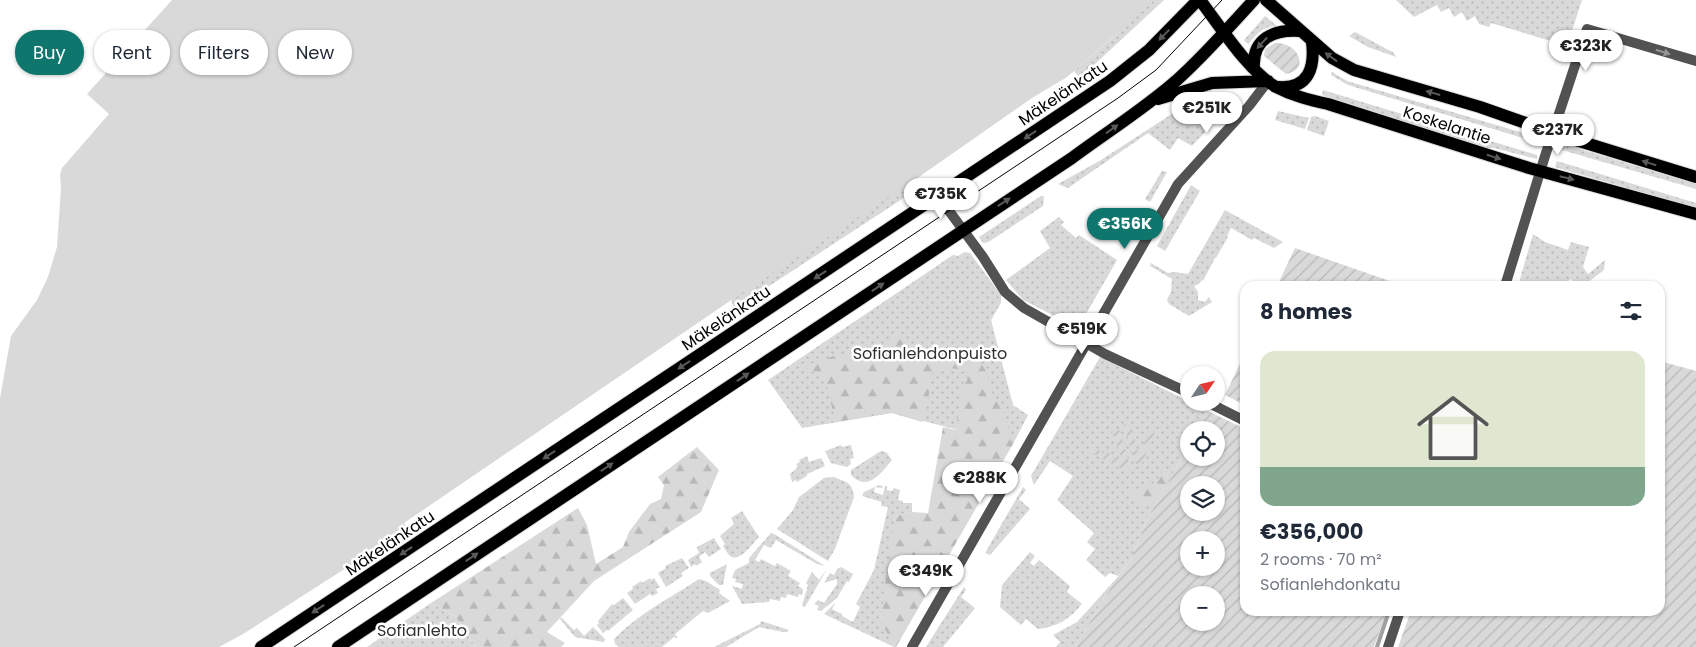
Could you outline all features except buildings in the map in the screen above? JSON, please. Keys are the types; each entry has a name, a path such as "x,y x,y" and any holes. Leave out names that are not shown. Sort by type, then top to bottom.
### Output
{"main road":[{"name":"Koskelantie","path":"1199,0 1254,68 1272,84 1300,98 1328,104 1540,171 1696,214"},
{"name":"Mäkelänkatu","path":"261,647 1110,81 1135,62 1199,0"},
{"path":"338,647 1072,158 1152,101 1177,79 1254,0"},
{"name":"Koskelantie","path":"1266,0 1332,58 1354,70 1480,107 1696,177"},
{"path":"1254,68 1254,54 1262,41 1277,32 1286,30 1301,31"},
{"path":"1152,101 1212,83 1272,84 1288,88 1296,85 1308,75 1313,65 1312,42"}],"street":[{"path":"1507,281 1540,171 1587,29 1696,62"},
{"path":"912,647 1178,184 1248,106 1272,84"},
{"path":"938,196 983,257 1004,292 1024,308 1105,354 1180,389"},
{"path":"1225,411 1240,418"},
{"path":"1388,647 1398,616"}],"green space":[{"path":"172,0 1155,0 1067,77 1032,98 916,179 727,303 404,523 407,529 243,634 219,647 0,647 0,398 11,336 37,300 48,277 57,247 61,188 60,175 62,168 109,114 87,94 104,75 170,75 170,30 145,30"},
{"path":"1146,0 1164,0 1080,78 1074,71 1113,37"},
{"path":"1396,0 1582,0 1567,46 1491,23 1489,27 1479,24 1475,16 1467,21 1462,12 1454,17 1449,8 1441,12 1437,5 1414,17"},
{"path":"1265,16 1277,26 1264,29 1248,44 1244,40"},
{"path":"1355,32 1394,53 1396,57 1368,47 1349,36"},
{"path":"1275,43 1283,44 1295,51 1300,62 1294,71 1286,74 1264,56 1265,49"},
{"path":"1332,72 1347,81 1540,138 1539,143 1348,85 1331,75"},
{"path":"1323,90 1537,155 1537,159 1494,148 1486,148 1322,95"},
{"path":"1217,100 1222,105 1222,114 1192,146 1178,138 1170,150 1148,133 1068,188 1058,184 1101,160 1178,110 1197,101"},
{"path":"1278,111 1309,118 1305,129 1275,120"},
{"path":"1315,116 1329,121 1324,136 1307,130 1311,117"},
{"path":"1563,144 1696,184 1696,189 1562,150"},
{"path":"1557,161 1696,203 1696,208 1555,167"},
{"path":"911,169 919,188 734,309 729,292"},
{"path":"1162,171 1167,172 1150,202 1145,199"},
{"path":"1191,185 1200,191 1165,251 1157,246"},
{"path":"1041,196 1044,196 1043,206 990,241 982,242 979,237"},
{"path":"1225,210 1283,242 1274,248 1254,238 1252,240 1231,228 1228,237 1203,281 1194,286 1198,292 1198,300 1205,302 1209,297 1212,302 1189,316 1169,304 1167,300 1171,292 1172,279 1150,266 1149,262 1168,273 1188,274"},
{"path":"1059,217 1064,222 1061,225 1076,238 1079,235 1117,260 1078,328 1023,300 1006,280 1050,248 1040,231"},
{"path":"1533,234 1545,242 1568,250 1571,242 1589,247 1583,267 1588,274 1605,260 1604,270 1590,281 1573,281 1571,279 1568,281 1519,281"},
{"path":"1295,248 1390,281 1279,281"},
{"name":"Sofianlehdonpuisto","path":"965,252 970,253 1001,295 1001,303 991,320 1013,405 1028,415 1013,444 892,413 802,428 768,380 953,255 958,256"},
{"path":"899,335 911,353 920,348 977,358 986,371 995,402 1000,401 1013,444 896,647 894,647 881,621 895,516 912,512 928,513 943,427 956,430 962,388 967,381 968,375 954,369 944,369 929,374 929,394 922,422 892,413 835,422 828,388 823,378 803,366 834,356 864,353 885,345"},
{"path":"1100,357 1180,397 1180,411 1208,411 1202,421 1180,421 1180,461 1147,519 1130,562 1118,576 1110,573 1105,577 1086,560 1095,549 1087,542 1094,533 1057,500 1073,476 1050,461 1034,485 1031,476"},
{"path":"1665,362 1696,371 1696,647 1398,647 1409,616 1665,616"},
{"path":"1240,364 1240,402 1225,395"},
{"path":"1208,411 1240,427 1240,616 1385,616 1374,647 1075,647 1115,580 1130,562 1147,519 1180,461 1180,466 1225,466 1225,421 1202,421"},
{"path":"1131,424 1137,451 1141,451 1151,427 1156,429 1142,463 1139,464 1136,464 1124,425"},
{"path":"1119,429 1130,465 1128,469 1124,470 1090,452 1094,447 1106,455 1109,453 1118,460 1122,458 1112,432"},
{"path":"841,445 842,447 851,445 854,458 850,459 851,464 847,467 831,463 825,451"},
{"path":"697,447 719,470 701,512 594,581 547,632 565,643 561,647 476,647 455,616 431,603 578,508 587,525 596,564 623,547 629,532 650,504 661,499 664,485 658,477"},
{"path":"881,451 886,452 892,460 873,479 863,482 851,475 851,470"},
{"path":"807,456 809,462 821,458 825,466 807,474 807,476 797,482 796,480 792,482 790,474 798,467 796,464 800,462 799,460"},
{"path":"1171,469 1172,475 1153,508 1135,501 1129,495 1133,489 1143,488 1155,482 1163,470"},
{"path":"834,477 850,485 854,497 835,549 828,561 777,529 793,510 799,497 824,478"},
{"path":"879,485 883,486 882,488 875,487 874,492 883,495 885,486 887,486 887,490 892,491 894,488 900,490 898,500 903,501 902,503 912,503 912,512 895,516 881,620 894,647 824,614 836,602 832,609 853,622 860,607 856,604 874,570 888,507 881,506 882,502 862,496 864,492"},
{"path":"1023,487 1026,490 1019,499 1030,509 990,555 985,553"},
{"path":"742,511 759,537 742,555 734,557 730,556 723,546 725,544 720,536 734,524 731,518"},
{"path":"771,533 825,566 817,564 776,540 771,548 764,545 755,560 759,562 761,559 775,566 777,563 791,571 788,576 800,583 798,586 803,589 802,595 799,594 798,597 787,594 786,598 781,597 780,601 770,599 769,602 742,604 732,586 742,589 743,584 735,582 736,579 732,578 735,570 749,563 749,558"},
{"path":"714,538 721,549 709,557 705,552 699,557 702,562 691,567 688,560 699,553 697,547"},
{"path":"1030,552 1035,556 1030,563 1034,566 1039,560 1070,586 1067,592 1082,604 1063,621 1038,629 1026,619 1021,625 1000,607 1002,585"},
{"path":"682,558 689,568 681,573 683,576 666,587 658,573 666,568 665,566"},
{"path":"727,564 723,585 719,585 710,576 710,573"},
{"path":"841,567 853,574 849,582 847,581 837,598 821,611 817,610 819,606 814,604 818,600 824,603 837,584 837,579 824,583 830,573 834,575 837,569"},
{"path":"827,569 805,607 802,606 808,585 806,583 812,572 819,580"},
{"path":"650,578 651,580 654,578 660,587 656,589 658,593 652,596 650,594 635,604 627,593 641,581 642,583"},
{"path":"699,579 720,590 719,593 730,601 708,613 703,611 675,634 678,638 674,637 662,647 619,647 615,644 614,639 633,622"},
{"path":"1115,580 1075,647 1056,647 1060,642 1053,635 1077,622"},
{"path":"964,587 966,590 961,597 975,608 943,647 926,647"},
{"path":"623,598 633,610 603,633 597,625 598,621 612,604 614,605"},
{"name":"Sofianlehto","path":"431,603 455,616 476,647 367,647"},
{"path":"561,617 574,630 577,628 584,636 593,627 605,639 604,642 575,637 560,619"},
{"path":"761,621 789,630 783,632 759,627 726,647 714,647 760,624"}],"waterway":[{"path":"1377,647 1387,616"}],"tram line":[{"path":"294,647 1118,98 1156,70 1222,0"}]}
